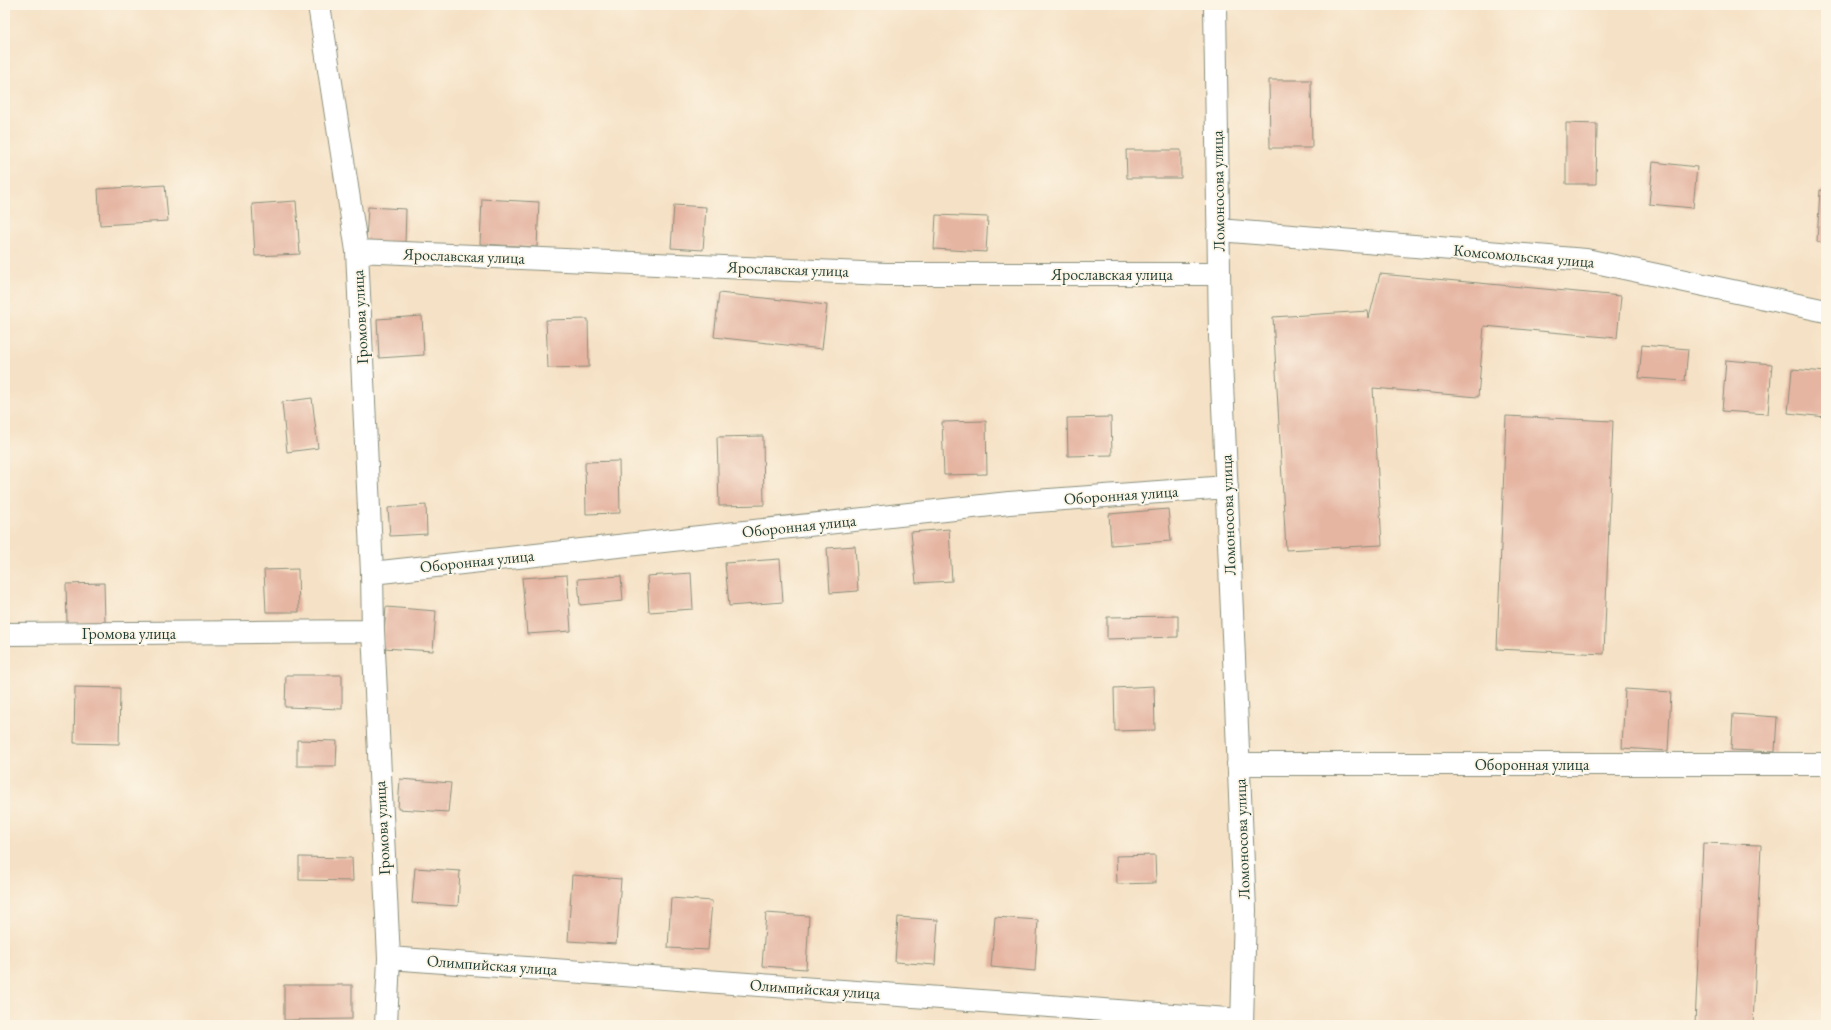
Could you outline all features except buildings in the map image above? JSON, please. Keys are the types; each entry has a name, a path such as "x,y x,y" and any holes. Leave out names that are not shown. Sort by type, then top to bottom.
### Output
{"street":[{"name":"Громова улица","path":"319,5 357,252 372,572 372,631 389,958 386,1025"},
{"name":"Ломоносова улица","path":"1215,5 1219,274 1245,910 1242,1022"},
{"name":"Комсомольская улица","path":"1218,230 1586,260 1826,311"},
{"name":"Ярославская улица","path":"357,252 886,274 1219,274"},
{"name":"Оборонная улица","path":"372,572 1009,503 1227,487"},
{"name":"Громова улица","path":"5,634 372,631"},
{"name":"Оборонная улица","path":"1238,764 1826,764"},
{"name":"Олимпийская улица","path":"389,958 1242,1022"}]}
